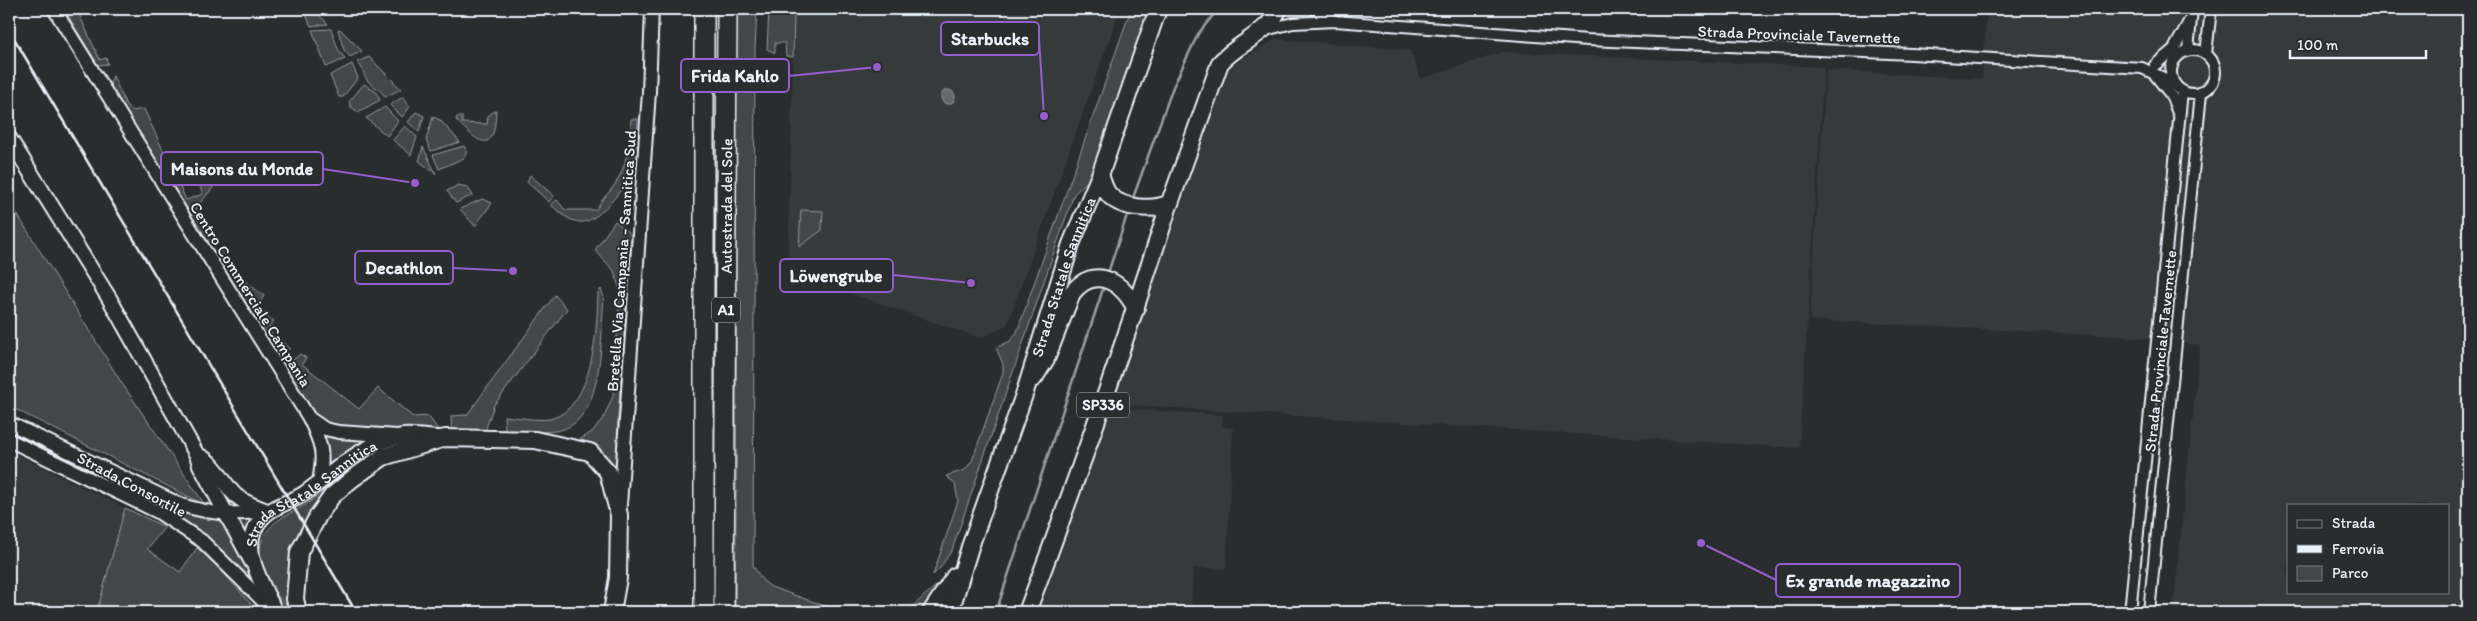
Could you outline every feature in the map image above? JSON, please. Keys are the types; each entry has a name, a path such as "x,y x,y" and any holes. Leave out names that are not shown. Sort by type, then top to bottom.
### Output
{"highway":[{"name":"Autostrada del Sole","path":"704,9 704,612"},
{"name":"Autostrada del Sole","path":"724,612 727,9"}],"main road":[{"name":"Strada Statale Sannitica","path":"950,612 970,547 1024,392 1071,244 1100,175 1158,9"},
{"name":"SP336","path":"1027,612 1067,508 1136,309 1171,199 1220,63 1234,49 1272,22 1278,9"},
{"path":"9,138 50,208 109,298 197,455 200,465 252,562"},
{"path":"1100,175 1104,188 1111,197 1119,201 1154,209 1171,199"},
{"path":"1024,392 1046,359 1072,293 1079,284 1093,277 1107,280 1124,291 1136,309"},
{"name":"Strada Statale Sannitica","path":"275,612 252,562 254,531 267,511 304,493 353,456 373,445 404,436 535,440 590,452 608,472 619,515 618,578 622,612"},
{"name":"Strada Statale Sannitica","path":"298,612 295,599 300,552 318,516 332,496 352,479 383,458 445,438"},
{"path":"197,455 207,459 235,495 248,504 267,511"},
{"name":"Strada Statale Sannitica","path":"931,612 951,584 970,547"},
{"name":"Strada Statale Sannitica","path":"612,612 618,578"}],"street":[{"name":"Centro Commerciale Campania","path":"54,9 309,418 322,446 323,465 319,481"},
{"name":"Bretella Via Campania - Sannitica Sud","path":"619,515 650,92 652,9"},
{"name":"Strada Provinciale Tavernette","path":"1315,9 1335,22"},
{"path":"2206,54 2211,9"},
{"path":"2174,83 2171,68 2183,53 2192,14"},
{"path":"2154,69 2174,49 2192,14"},
{"name":"Strada Provinciale Tavernette","path":"1259,32 1293,23 1335,22 1588,40 1912,54 2154,69 2182,91 2130,612"},
{"path":"2154,69 2183,53 2194,50 2206,54 2214,65 2212,84 2200,93 2182,91"},
{"name":"Strada Provinciale Tavernette","path":"2154,69 2171,95 2176,106 2179,121"},
{"name":"Strada Provinciale Tavernette","path":"2149,612 2200,93"},
{"name":"Centro Commerciale Campania","path":"309,418 325,428 339,432 404,436"},
{"name":"Strada Consortile","path":"9,423 160,497 205,512 228,515 267,511"},
{"name":"Strada Consortile","path":"9,440 165,517 202,541 258,593 275,612"}],"shaded area":[{"path":"798,9 1120,9 1007,325 980,338 788,272 794,14"},
{"path":"1987,9 2468,9 2468,612 2173,612 2200,345 2135,337 1810,320 1826,70 1982,79"},
{"path":"1276,39 1410,50 1421,79 1503,52 1824,67 1799,448 1112,404 1224,78 1231,66"},
{"path":"948,90 953,92 955,97 953,102 948,104 943,102 941,97 943,92"},
{"path":"1111,408 1223,415 1222,427 1233,428 1226,569 1193,568 1191,612 1039,612 1084,477"},
{"path":"9,451 125,508 97,612 9,612"}],"green space":[{"path":"64,9 82,9 78,12 100,60 106,58 108,64 98,65"},
{"path":"313,9 328,24 311,26 306,15"},
{"path":"736,9 757,9 755,48 753,566 763,581 771,587 842,612 735,612"},
{"path":"769,9 797,9 794,13 793,57 786,56 785,43 775,43 775,53 767,49"},
{"path":"1131,9 1152,9 1094,175 1074,194 952,550 933,575 958,501 955,484 946,476 965,470 972,461 1003,373 1003,364 996,348 1010,341 1017,332"},
{"path":"331,29 338,49 345,59 326,67 312,30"},
{"path":"340,29 362,51 350,57 344,50 338,30"},
{"path":"369,57 401,89 385,97 365,78 357,62"},
{"path":"352,64 358,78 343,97 339,97 330,75"},
{"path":"113,76 126,105 132,111 144,109 186,200 203,194 199,184 234,170 234,172 227,175 226,179 221,178 195,209 201,214 199,215 215,242 208,242 109,86"},
{"path":"364,84 376,92 380,100 358,112 351,107 349,102"},
{"path":"403,97 410,107 402,117 390,105"},
{"path":"385,107 398,121 387,136 366,118"},
{"path":"496,110 493,134 489,140 485,141 479,140 472,135 456,120 457,117 462,117 462,123 487,124 488,116"},
{"path":"416,112 424,116 419,132 408,122"},
{"path":"433,117 440,120 460,142 431,151 426,140"},
{"path":"631,119 638,119 633,163 629,176 609,205 602,212 587,221 577,222 565,216 551,205 557,200 565,210 596,210 615,185 626,159"},
{"path":"405,126 417,137 411,155 393,140"},
{"path":"464,146 467,151 464,158 439,169 433,155"},
{"path":"423,147 436,174 419,161"},
{"path":"530,175 554,196 549,202 527,182"},
{"path":"458,185 467,187 473,195 456,203 447,191"},
{"path":"482,199 492,203 475,226 460,209"},
{"path":"9,201 121,382 205,505 9,406"},
{"path":"801,210 823,211 822,230 799,247"},
{"path":"615,221 631,234 618,416 615,492 572,444 592,432 604,417 613,396 620,290 614,271 595,250"},
{"path":"221,249 234,272 264,296 256,308 274,321 267,330 290,348 280,355 276,352 216,255"},
{"path":"601,289 604,298 597,377 592,396 584,413 572,425 555,431 505,430 504,416 550,419 565,412 576,400 590,365 594,346 598,292"},
{"path":"555,295 567,309 494,405 485,431 452,431 451,416 467,415"},
{"path":"300,354 306,358 302,364 359,409 378,388 413,417 428,416 440,432 332,428 309,410 286,366"},
{"path":"321,434 331,438 368,440 329,467 328,450"},
{"path":"389,447 317,512 289,603 285,604 269,584 260,561 263,539 269,529 280,519 312,500 359,462"},
{"path":"125,508 165,527 147,549 180,572 197,548 219,568 258,612 97,612"},
{"path":"163,508 260,515 250,530 265,596"},
{"path":"941,583 921,612 906,612 937,585"}],"waterway":[{"path":"1133,198 1173,87 1198,34 1218,9"},
{"path":"1108,273 1128,212"},
{"path":"996,612 1104,286"}],"railway":[{"path":"9,30 356,612"}],"place":[{"name":"Frida Kahlo","path":"877,67"},
{"name":"Starbucks","path":"1044,116"},
{"name":"Maisons du Monde","path":"415,183"},
{"name":"Decathlon","path":"513,271"},
{"name":"Löwengrube","path":"971,283"},
{"name":"Ex grande magazzino","path":"1701,543"}]}
